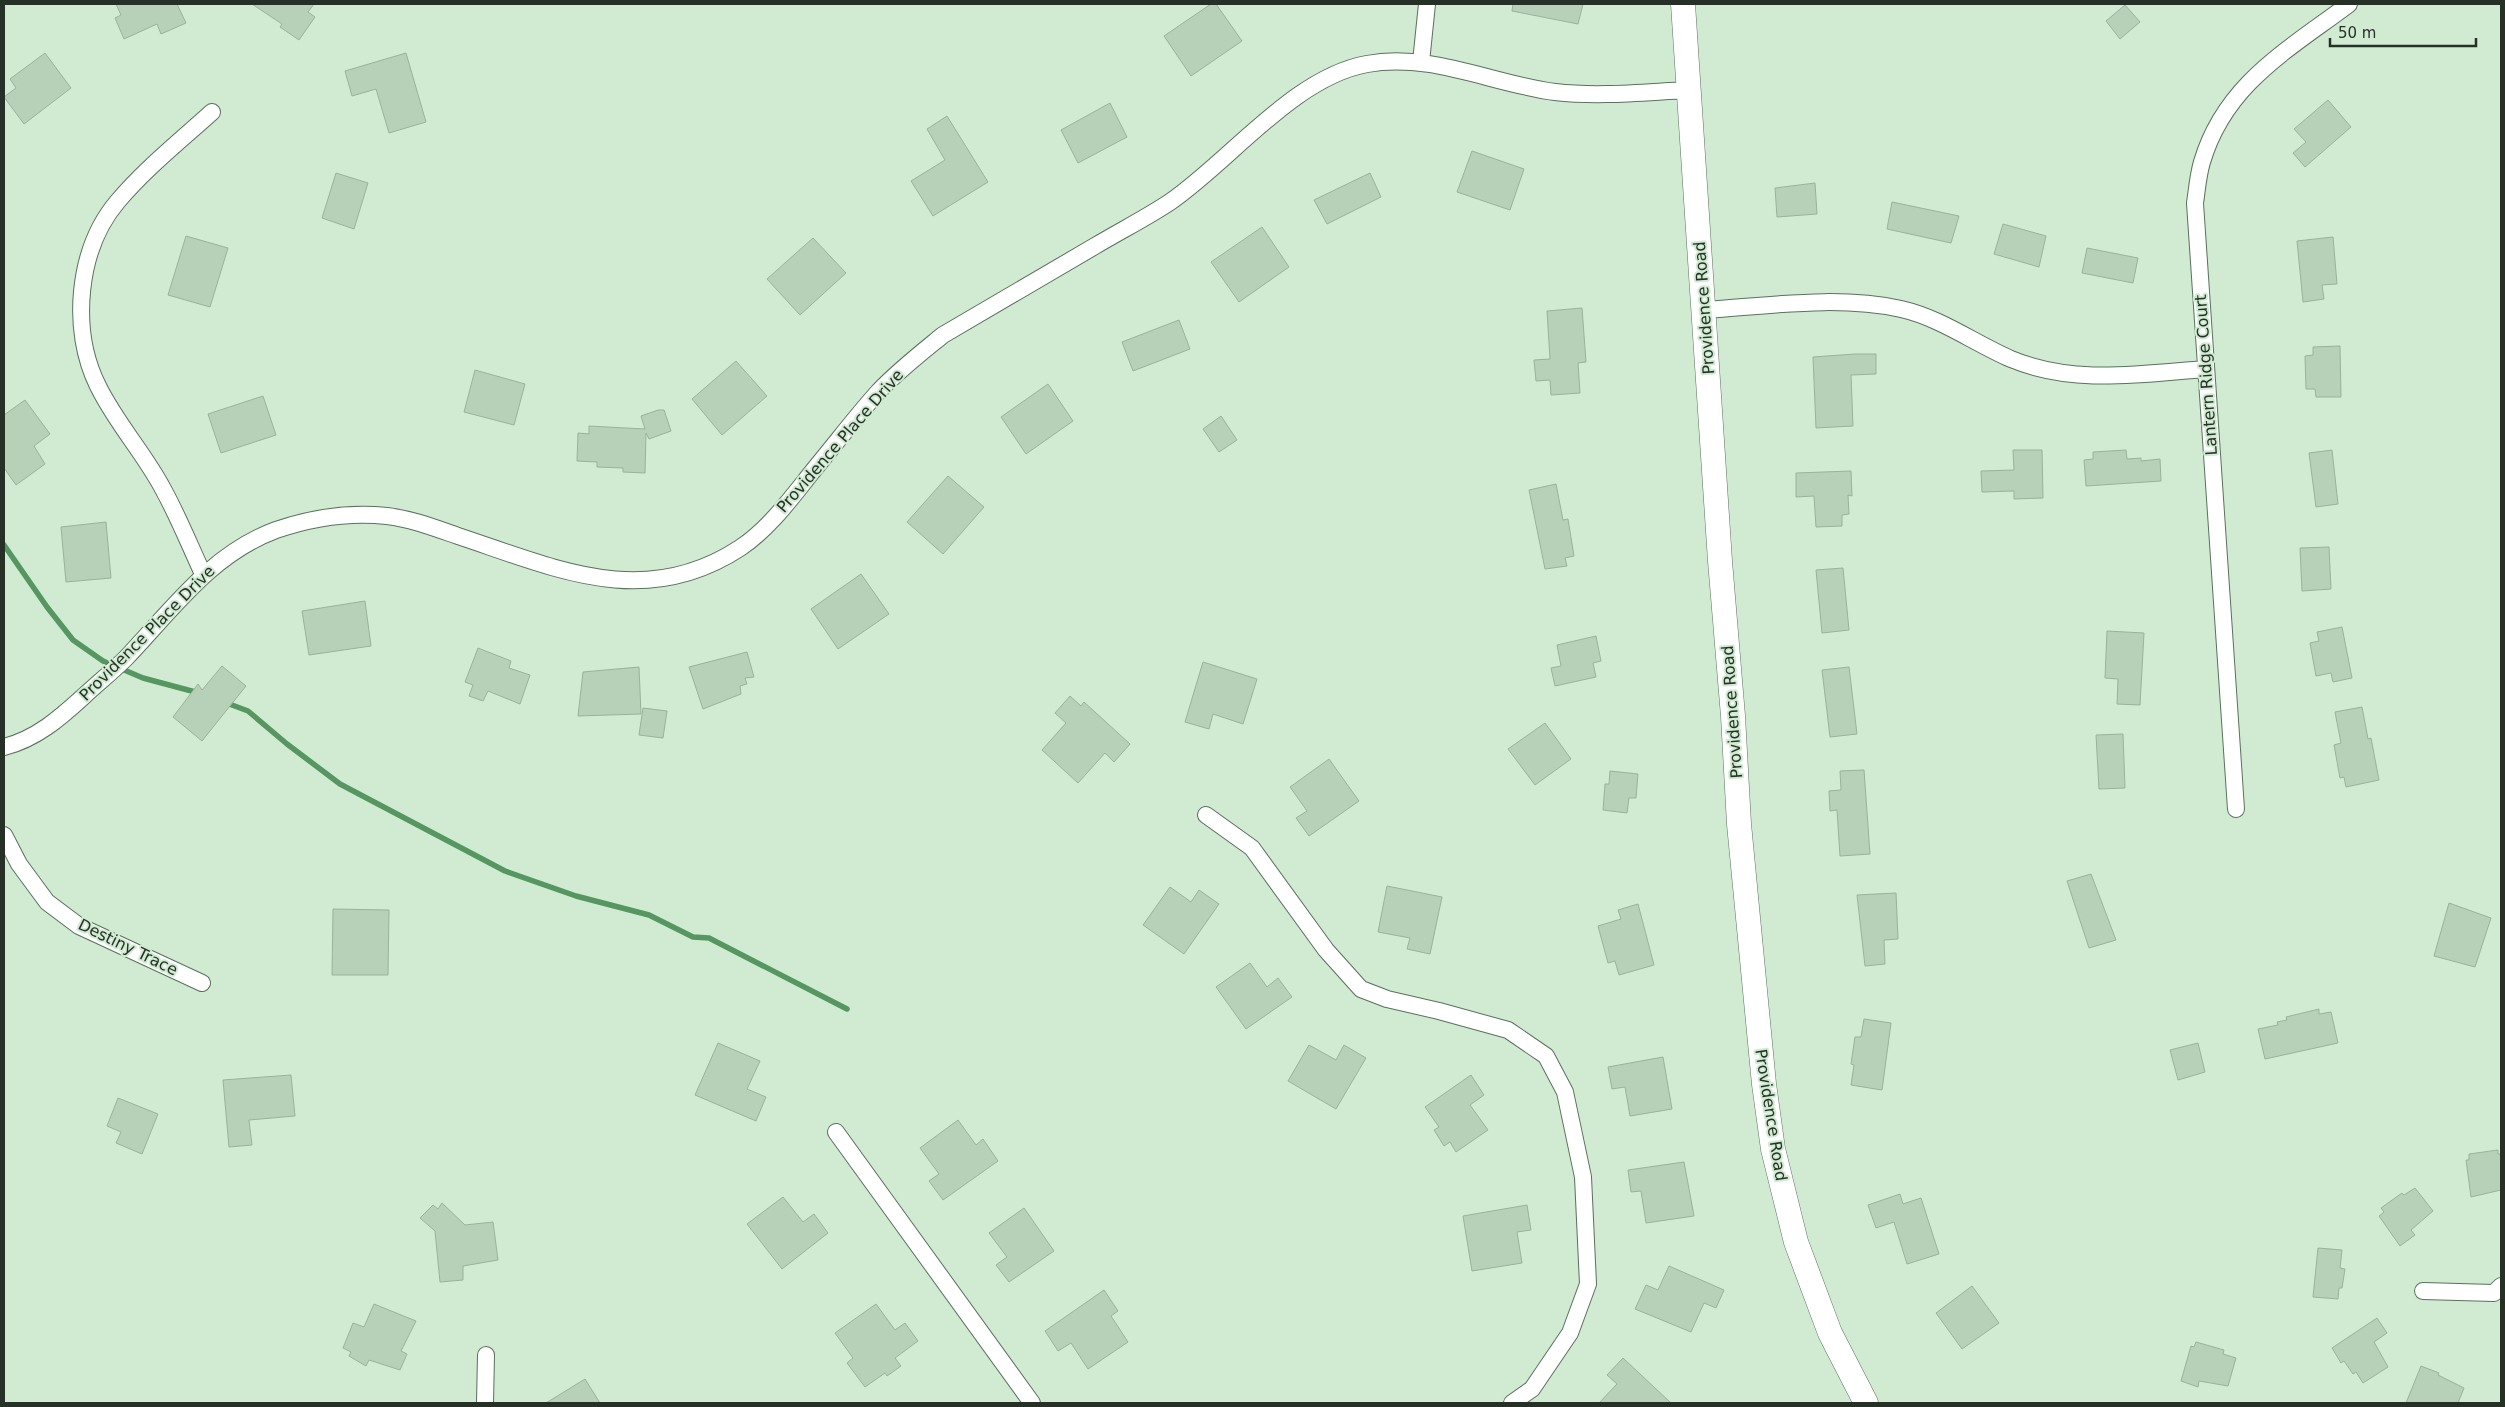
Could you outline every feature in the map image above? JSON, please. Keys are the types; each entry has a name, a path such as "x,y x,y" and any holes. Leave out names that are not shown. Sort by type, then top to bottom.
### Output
{"street":[{"path":"1421,62 1428,4"},
{"name":"Providence Road","path":"1683,4 1739,824 1766,1103 1773,1149 1796,1242 1830,1333 1866,1403"},
{"name":"Lantern Ridge Court","path":"2236,809 2195,203 2202,162 2218,122 2234,97 2252,78 2349,4"},
{"name":"Providence Place Drive","path":"4,746 19,743 54,723 124,659 204,574 238,549 274,531 314,519 354,515 387,516 419,522 568,572 602,580 630,582 657,580 707,566 740,548 767,526 878,392 943,335 1169,202 1206,175 1294,98 1318,82 1344,70 1366,64 1395,61 1421,62 1510,84 1557,92 1605,94 1689,90"},
{"path":"204,574 163,488 109,406 97,384 84,343 81,302 84,274 92,248 104,222 118,201 212,112"},
{"path":"1705,310 1829,302 1870,304 1902,309 1933,319 2012,359 2058,373 2106,377 2205,369"},
{"path":"1206,815 1252,848 1326,950 1361,988 1387,999 1508,1030 1546,1056 1565,1092 1584,1177 1588,1284 1570,1333 1532,1389 1512,1403"},
{"name":"Destiny Trace","path":"4,835 19,864 47,902 79,926 202,983"},
{"path":"836,1132 1032,1403"},
{"path":"2423,1291 2499,1295"},
{"path":"485,1403 486,1355"}],"building":[{"path":"116,4 177,4 186,23 161,34 157,24 124,39 115,18 121,15"},
{"path":"252,4 314,4 308,12 315,17 299,40 280,27 282,24"},
{"path":"1211,4 1216,4 1242,41 1191,76 1164,36"},
{"path":"1513,4 1583,4 1578,24 1512,11"},
{"path":"2125,5 2140,22 2120,39 2106,21"},
{"path":"45,53 71,88 24,124 4,97 16,88 10,79"},
{"path":"406,53 426,122 389,133 376,89 352,96 345,71"},
{"path":"2328,100 2351,127 2305,167 2293,153 2306,142 2294,129"},
{"path":"1110,103 1127,137 1078,163 1061,130"},
{"path":"947,116 988,182 933,216 911,181 945,160 927,129"},
{"path":"1472,151 1524,169 1510,210 1457,192"},
{"path":"336,173 368,183 354,229 322,218"},
{"path":"1370,173 1381,197 1327,224 1314,200"},
{"path":"1815,183 1817,214 1777,217 1775,188"},
{"path":"1892,202 1959,216 1951,243 1887,229"},
{"path":"2003,224 2046,236 2039,267 1994,254"},
{"path":"1262,227 1289,267 1239,302 1211,262"},
{"path":"186,236 228,248 210,307 168,295"},
{"path":"2333,237 2337,284 2322,285 2324,299 2303,302 2297,241"},
{"path":"813,238 846,273 800,315 767,279"},
{"path":"2087,248 2138,258 2133,283 2082,273"},
{"path":"1582,308 1586,362 1578,363 1580,393 1551,395 1550,380 1536,381 1534,360 1550,359 1547,311"},
{"path":"1179,320 1190,349 1133,371 1122,342"},
{"path":"2340,346 2341,397 2316,397 2315,389 2306,389 2305,356 2313,355 2313,347"},
{"path":"1876,354 1876,374 1851,375 1853,426 1816,428 1813,357"},
{"path":"736,361 767,396 722,435 692,399"},
{"path":"475,370 525,384 514,425 464,412"},
{"path":"1048,384 1073,421 1026,454 1001,417"},
{"path":"263,396 276,435 221,453 208,414"},
{"path":"25,400 50,434 34,446 45,464 16,485 4,468 4,415"},
{"path":"658,410 664,410 671,431 649,439 646,433 645,473 623,472 623,468 597,467 597,462 577,461 578,433 589,434 589,426 645,429 641,416"},
{"path":"1221,416 1237,440 1219,452 1203,429"},
{"path":"2013,450 2042,450 2043,498 2014,499 2014,491 1982,492 1981,471 2014,470"},
{"path":"2126,450 2127,459 2141,458 2141,461 2160,459 2161,481 2086,486 2084,460 2093,459 2093,452"},
{"path":"2332,450 2338,504 2316,507 2309,453"},
{"path":"1851,471 1852,496 1848,495 1849,514 1842,515 1842,526 1816,527 1814,496 1796,497 1796,473"},
{"path":"948,476 984,507 943,554 907,522"},
{"path":"1556,484 1563,520 1568,519 1574,556 1565,558 1567,566 1545,569 1529,490"},
{"path":"106,522 111,578 66,582 61,527"},
{"path":"2329,547 2331,589 2302,591 2300,548"},
{"path":"1843,568 1849,630 1822,633 1816,570"},
{"path":"861,574 889,614 838,649 811,609"},
{"path":"365,601 371,646 309,655 302,611"},
{"path":"2342,627 2352,678 2333,682 2331,673 2316,676 2310,643 2319,641 2317,632"},
{"path":"2107,631 2144,633 2140,705 2117,704 2118,679 2105,678"},
{"path":"1596,636 1601,661 1593,663 1596,677 1555,686 1551,668 1561,666 1557,645"},
{"path":"478,648 511,661 509,668 530,675 520,704 488,691 483,701 469,696 473,685 465,682"},
{"path":"747,652 754,677 745,678 747,684 740,686 741,694 703,709 689,667"},
{"path":"1203,662 1257,679 1243,724 1213,714 1209,729 1185,722"},
{"path":"222,666 246,686 202,741 173,717 198,684 202,690"},
{"path":"639,667 641,714 578,716 583,672"},
{"path":"1849,667 1857,734 1830,737 1822,670"},
{"path":"1070,696 1081,706 1084,702 1130,744 1114,762 1105,753 1078,783 1042,750 1066,723 1055,713"},
{"path":"2362,707 2368,739 2371,738 2379,780 2346,787 2344,777 2340,778 2334,745 2341,743 2335,712"},
{"path":"643,708 667,711 663,738 639,735"},
{"path":"1545,723 1571,759 1535,785 1508,749"},
{"path":"2123,734 2125,788 2099,789 2096,735"},
{"path":"1329,759 1359,801 1309,836 1296,818 1307,811 1290,787"},
{"path":"1864,770 1870,854 1840,856 1837,810 1830,811 1829,791 1841,790 1840,771"},
{"path":"1610,771 1638,774 1636,798 1629,798 1627,813 1603,810 1605,784 1609,784"},
{"path":"2091,874 2116,940 2089,948 2067,881"},
{"path":"1387,886 1442,897 1430,954 1407,949 1410,938 1378,932"},
{"path":"1170,887 1191,902 1199,890 1219,904 1184,954 1143,925"},
{"path":"1896,893 1898,939 1884,940 1885,964 1865,966 1857,895"},
{"path":"2449,903 2491,918 2475,967 2434,956"},
{"path":"1638,904 1654,965 1619,975 1615,961 1608,963 1598,926 1621,919 1618,910"},
{"path":"333,909 389,910 388,975 332,975"},
{"path":"1250,963 1267,987 1278,978 1292,997 1246,1029 1216,987"},
{"path":"2319,1009 2319,1014 2331,1012 2338,1043 2265,1059 2258,1029 2278,1025 2277,1022 2287,1020 2286,1017"},
{"path":"1864,1019 1891,1023 1882,1090 1851,1085 1854,1065 1851,1064 1855,1037 1861,1037"},
{"path":"718,1043 760,1061 747,1089 766,1097 756,1121 695,1095"},
{"path":"2198,1043 2205,1072 2178,1080 2170,1050"},
{"path":"1309,1045 1336,1060 1344,1045 1366,1058 1336,1109 1288,1081"},
{"path":"1663,1057 1672,1109 1630,1116 1625,1087 1612,1089 1608,1067"},
{"path":"291,1075 295,1116 249,1120 252,1145 229,1147 223,1080"},
{"path":"1471,1075 1484,1095 1470,1105 1488,1130 1456,1152 1450,1142 1444,1146 1434,1130 1439,1127 1425,1107"},
{"path":"118,1098 158,1114 142,1154 116,1143 121,1132 107,1126"},
{"path":"958,1120 976,1145 983,1139 998,1161 943,1200 929,1181 939,1174 920,1148"},
{"path":"2498,1150 2498,1154 2501,1154 2501,1190 2471,1197 2466,1160 2469,1160 2469,1154"},
{"path":"1684,1162 1694,1216 1646,1223 1641,1191 1631,1192 1628,1170"},
{"path":"2415,1188 2433,1211 2411,1230 2415,1235 2400,1246 2379,1216 2384,1212 2381,1208 2402,1193 2404,1195"},
{"path":"1900,1194 1903,1204 1921,1198 1939,1254 1907,1264 1894,1222 1876,1228 1868,1205"},
{"path":"783,1197 803,1222 814,1214 828,1233 782,1269 747,1224"},
{"path":"442,1203 465,1225 493,1222 498,1260 463,1266 463,1280 440,1282 435,1231 420,1218 433,1205 438,1209"},
{"path":"1527,1205 1531,1230 1517,1232 1522,1263 1472,1271 1463,1216"},
{"path":"1024,1208 1054,1251 1009,1282 996,1265 1007,1257 989,1233"},
{"path":"2318,1248 2342,1250 2340,1268 2345,1269 2342,1288 2339,1288 2338,1299 2313,1297"},
{"path":"1669,1266 1724,1290 1716,1308 1704,1303 1691,1332 1635,1309 1646,1285 1658,1290"},
{"path":"1972,1286 1999,1323 1962,1349 1936,1313"},
{"path":"1104,1290 1118,1311 1111,1316 1128,1342 1088,1369 1071,1343 1058,1351 1045,1331"},
{"path":"374,1304 416,1321 401,1351 407,1354 400,1370 369,1360 366,1366 349,1356 351,1352 343,1348 353,1323 364,1327"},
{"path":"876,1304 895,1330 905,1323 918,1341 895,1358 901,1366 887,1376 885,1373 865,1387 847,1363 853,1358 835,1333"},
{"path":"2377,1318 2387,1333 2374,1342 2388,1367 2363,1383 2356,1372 2353,1374 2344,1361 2341,1363 2332,1348"},
{"path":"2196,1342 2224,1350 2223,1354 2236,1358 2228,1386 2199,1381 2198,1387 2181,1381 2191,1346 2194,1347"},
{"path":"1623,1358 1671,1403 1599,1403 1617,1384 1607,1375"},
{"path":"2421,1366 2439,1373 2438,1375 2464,1388 2458,1403 2406,1403"},
{"path":"585,1379 600,1403 546,1403"}],"waterway":[{"path":"4,545 47,607 73,640 103,661 143,678 199,693"},
{"path":"224,702 248,711 287,744 340,784 505,871 576,896 649,915 693,937 709,938 847,1009"}]}
